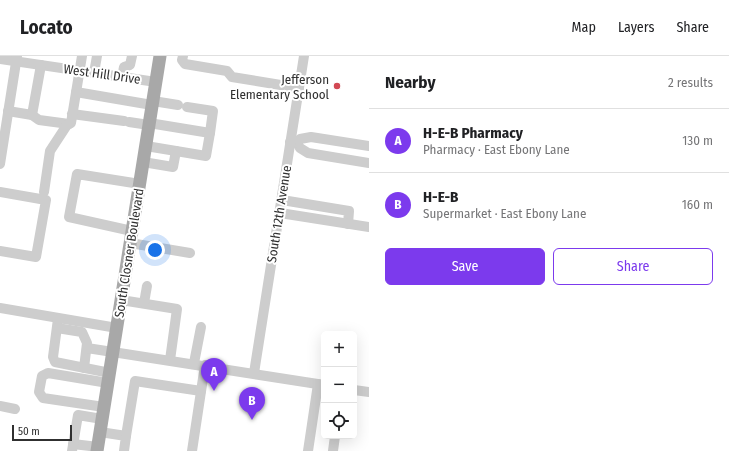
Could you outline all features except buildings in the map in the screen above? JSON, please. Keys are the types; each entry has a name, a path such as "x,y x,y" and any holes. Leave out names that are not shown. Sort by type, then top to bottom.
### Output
{"main road":[{"name":"South Closner Boulevard","path":"97,449 160,56"}],"street":[{"path":"44,192 50,151 71,123 82,56"},
{"path":"94,73 97,56"},
{"path":"122,77 124,66 130,65 132,56"},
{"path":"182,56 182,60 185,64 227,71 232,77 299,88"},
{"name":"South 12th Avenue","path":"254,373 282,200 294,143 299,88 304,56"},
{"name":"West Hill Drive","path":"0,59 16,59 41,65 156,82"},
{"path":"0,164 5,112 16,59"},
{"path":"32,115 41,65"},
{"path":"76,92 213,111 206,156 146,146"},
{"path":"5,112 32,115 39,120 69,124"},
{"path":"72,114 210,133"},
{"path":"369,146 311,138 300,139 294,143 308,153 369,163"},
{"path":"143,162 173,167 176,151"},
{"path":"140,184 77,174 69,217 131,237 190,253"},
{"path":"0,192 46,200 36,257 0,251"},
{"path":"282,200 350,211 348,224"},
{"path":"280,213 369,227"},
{"path":"144,303 147,286"},
{"path":"121,300 177,309 170,360"},
{"path":"0,308 57,324 82,328 117,328"},
{"path":"57,324 53,360 55,362 84,368 109,378"},
{"path":"192,451 201,391 199,364 201,327"},
{"path":"82,328 87,343 84,368"},
{"path":"87,348 199,364 321,384 320,398 308,451"},
{"path":"109,378 48,374 42,376 40,392 44,398 102,420 126,436"},
{"path":"124,451 135,381 201,391"},
{"path":"357,390 369,392"},
{"path":"0,406 14,409"},
{"path":"97,449 73,447 78,415 102,420"},
{"path":"333,451 335,439"}],"place":[{"name":"Jefferson Elementary School","path":"337,86"},
{"name":"H-E-B Pharmacy","path":"214,391"},
{"name":"H-E-B","path":"252,420"}]}
